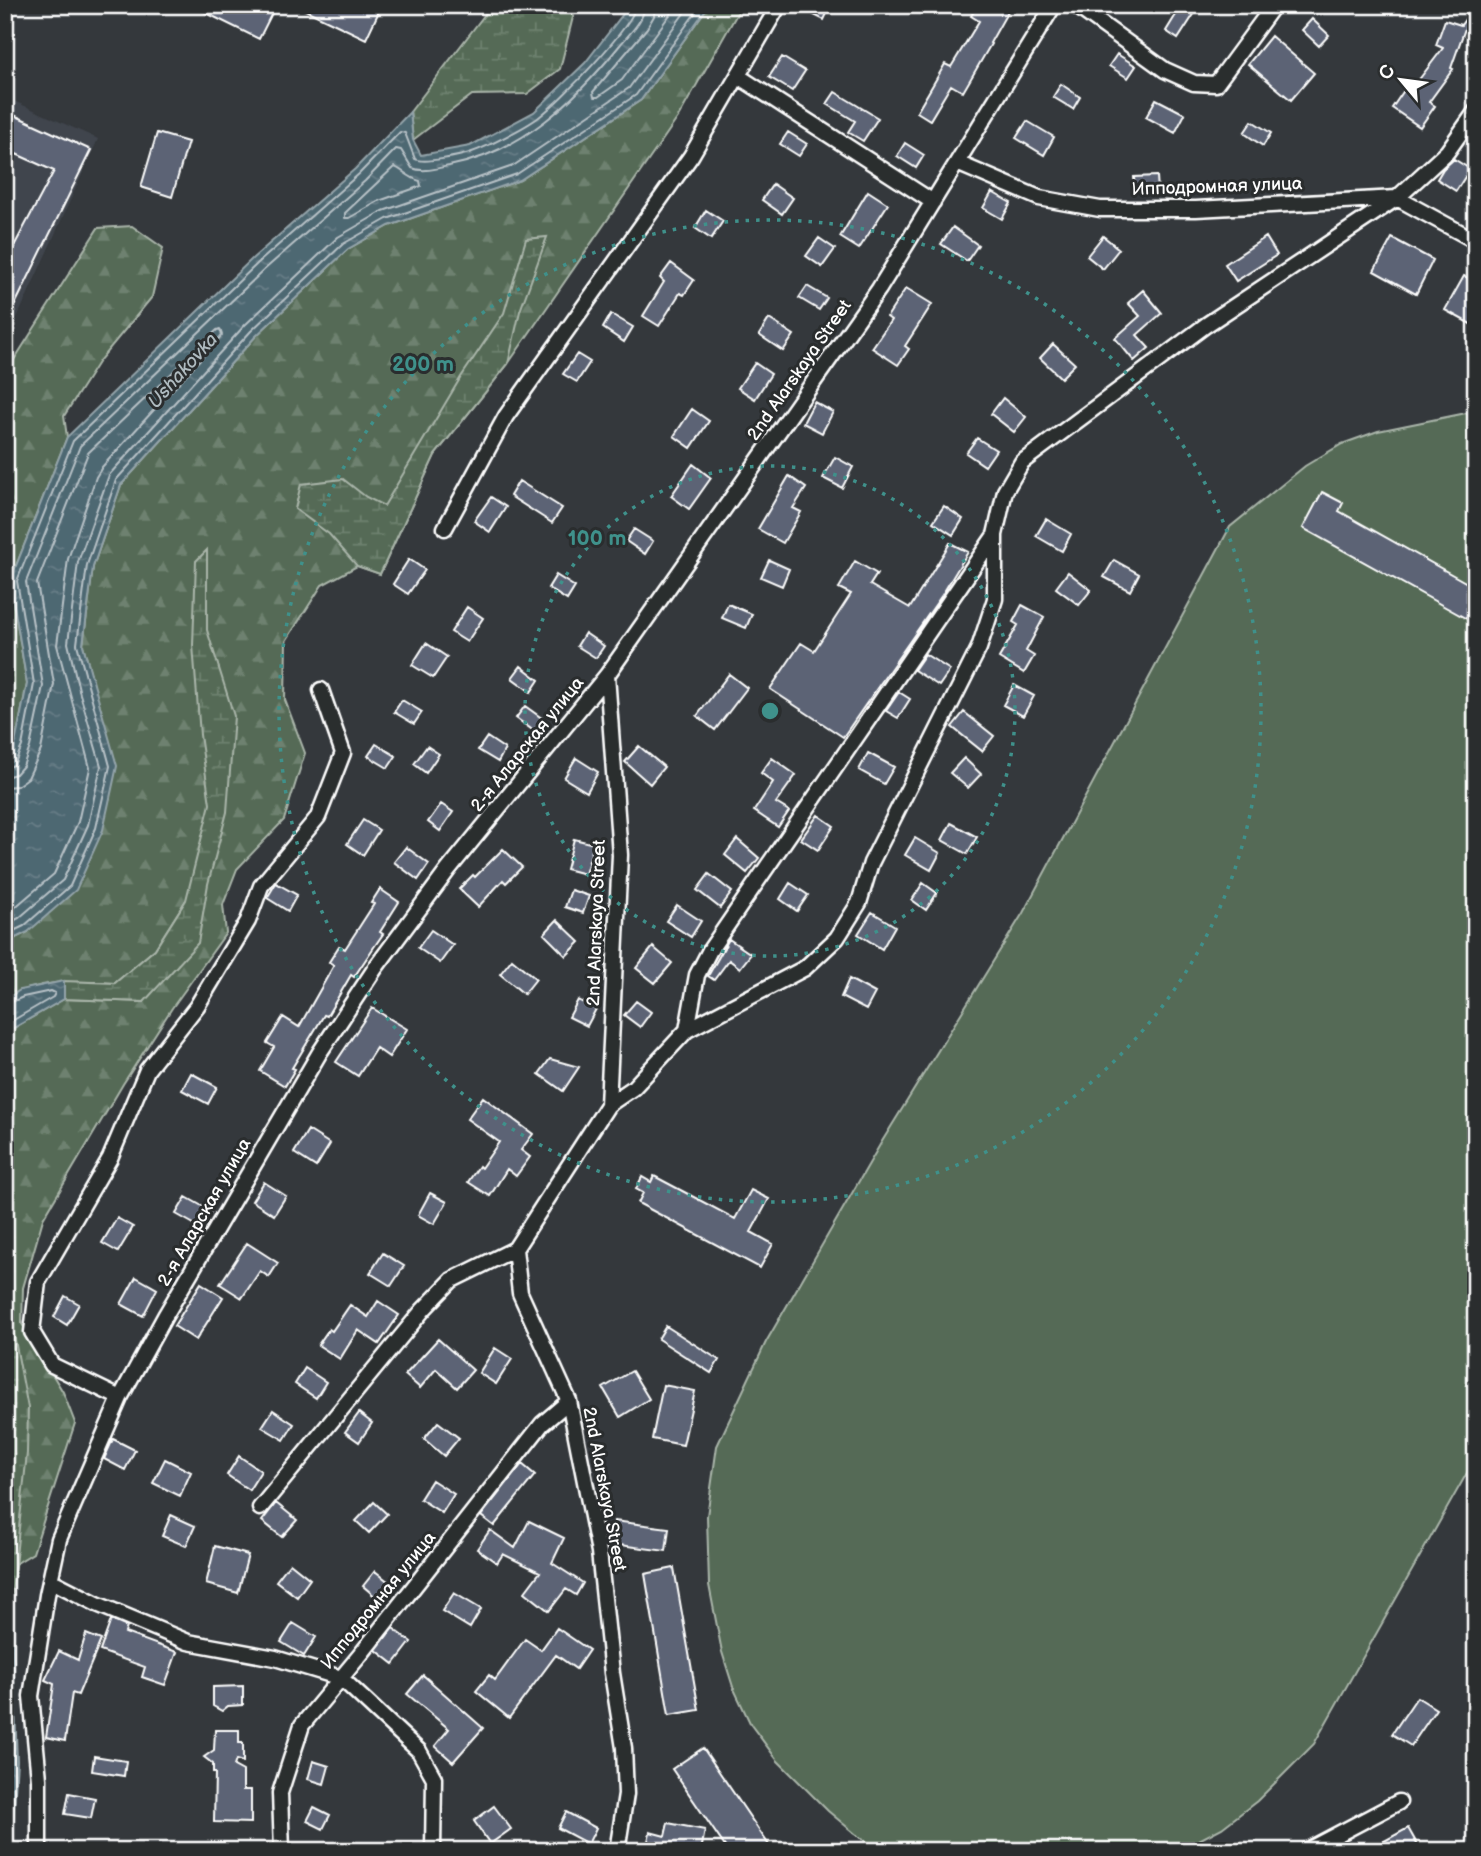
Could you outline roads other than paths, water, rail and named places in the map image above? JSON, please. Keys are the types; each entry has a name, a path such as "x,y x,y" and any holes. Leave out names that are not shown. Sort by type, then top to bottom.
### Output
{"street":[{"path":"444,528 506,416 691,156 779,5"},
{"name":"2nd Alarskaya Street","path":"608,1105 620,855 607,676 879,289 1054,5"},
{"path":"1075,5 1164,70 1194,83 1216,84 1274,5"},
{"path":"738,76 933,202"},
{"path":"260,1508 423,1311 452,1280 515,1249 608,1105 633,1088 687,1030 805,968 837,938 859,903 876,852 979,648 995,599 995,535 1005,491 1022,462 1206,326 1397,198 1447,152 1476,111"},
{"name":"Ипподромная улица","path":"957,163 1039,198 1100,209 1196,209 1397,198"},
{"path":"1397,198 1476,241"},
{"path":"687,1030 697,975 710,950 995,535"},
{"name":"2-я Аларская улица","path":"39,1851 39,1779 31,1696 50,1580 59,1539 120,1398 320,1052 376,967 448,870 607,676"},
{"path":"120,1398 52,1365 32,1332 38,1282 110,1158 147,1070 197,1006 248,921 261,886 318,817 343,753 321,690"},
{"name":"2nd Alarskaya Street","path":"515,1249 520,1293 569,1401 599,1552 612,1673 624,1748 626,1794 617,1851"},
{"name":"Ипподромная улица","path":"282,1851 280,1793 302,1725 542,1424 569,1401"},
{"path":"50,1580 97,1604 188,1642 275,1658 341,1678 419,1751 429,1769 433,1778 433,1851"},
{"path":"1306,1851 1399,1802"}],"water":[{"name":"Ushakovka","path":"630,5 709,5 641,100 520,180 389,226 348,249 256,336 121,485 93,567 83,645 117,766 103,830 76,890 28,932 5,943 5,769 15,744 27,684 10,581 67,437 253,258 355,169 410,112 413,140 421,155 470,146 534,112 585,63"},
{"path":"64,981 64,999 5,1033 5,1000 20,990"},
{"path":"5,1597 11,1603 17,1761 11,1851 5,1851"}]}
